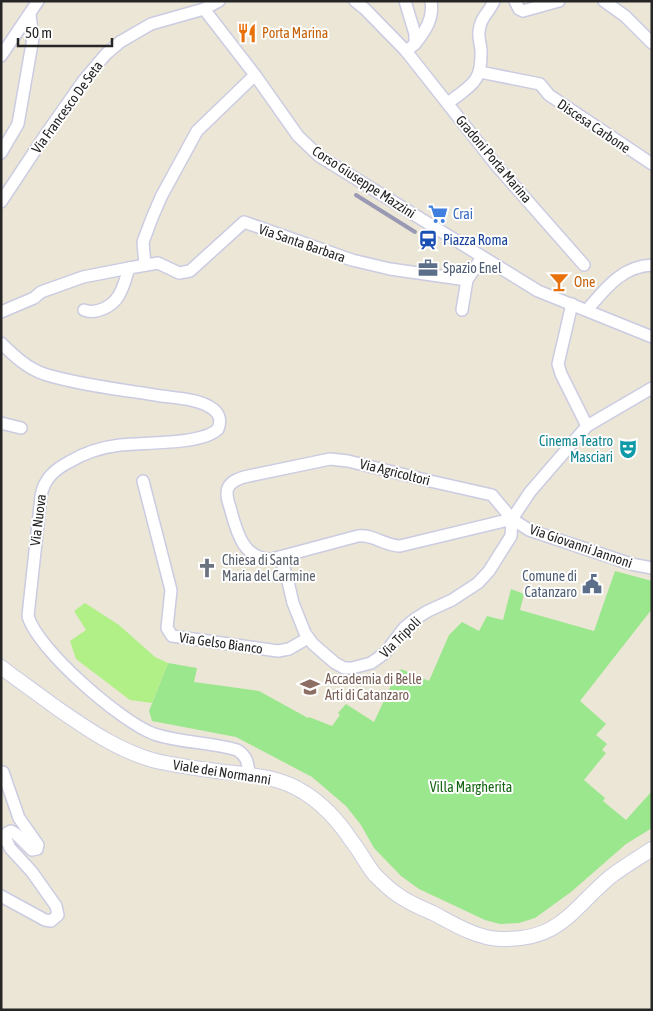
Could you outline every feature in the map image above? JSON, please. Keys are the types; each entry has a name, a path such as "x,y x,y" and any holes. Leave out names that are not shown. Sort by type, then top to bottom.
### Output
{"street":[{"path":"1,56 38,1"},
{"name":"Via Francesco De Seta","path":"1,202 84,80 106,54 120,42 151,24 204,9 219,1"},
{"name":"Gradoni Porta Marina","path":"355,1 411,48 448,103 496,165 584,265"},
{"path":"405,1 415,34 411,48"},
{"path":"411,48 430,22 432,15 431,1"},
{"path":"448,103 472,84 480,72 481,48 479,30 483,17 494,1"},
{"path":"515,1 519,9 524,11 559,1"},
{"path":"604,1 624,16 652,43"},
{"name":"Corso Giuseppe Mazzini","path":"204,9 255,75 298,136 309,148 538,291 652,337"},
{"path":"1,153 18,124 33,38 30,15"},
{"name":"Discesa Carbone","path":"480,72 540,84 548,96 652,164"},
{"path":"1,312 34,298 41,292 83,277 145,265 142,246 160,197 197,131 255,75"},
{"name":"Via Santa Barbara","path":"145,265 158,263 179,273 190,271 244,222 352,260 390,269 467,280"},
{"path":"462,310 467,280 482,257"},
{"path":"587,310 604,290 622,275 640,266 652,265"},
{"path":"84,310 93,313 98,312 115,300 120,293 129,268"},
{"path":"572,304 558,364 561,374 587,426"},
{"name":"Via Nuova","path":"1,343 26,365 46,374 188,400 206,405 217,413 220,421 218,429 204,438 119,445 83,455 62,466 49,477 44,483 41,496 28,616 33,629 54,655 82,683 118,712 153,734 237,750 248,761 249,774"},
{"path":"280,557 358,536 367,536 390,545 400,546 512,519 530,492 587,426 652,388"},
{"path":"1,423 21,428"},
{"name":"Via Agricoltori","path":"280,557 272,559 260,558 249,550 239,538 227,495 230,484 238,479 330,458 492,495 512,519"},
{"name":"Via Gelso Bianco","path":"143,481 171,590 167,628 169,634 174,637 278,651 289,648 308,638"},
{"name":"Via Giovanni Jannoni","path":"512,519 529,530 631,564 652,568"},
{"name":"Via Tripoli","path":"280,557 293,603 308,638 335,663 344,668 359,667 378,659 404,628 415,619 452,600 478,583 489,572 511,536 512,519"},
{"name":"Viale dei Normanni","path":"1,668 70,717 120,748 154,760 182,766 275,779 305,793 333,816 366,863 386,886 399,896 473,934 499,939 525,938 559,925 610,877 652,849"},
{"path":"1,896 45,920 51,921 58,915 56,906 32,872 8,844 6,833 11,831 32,850 37,849 38,845 20,818 3,772"}],"green space":[{"name":"Villa Margherita","path":"615,571 652,581 652,609 580,701 606,724 596,735 607,744 602,750 606,753 584,780 605,798 603,801 626,820 652,791 652,828 626,844 571,892 535,918 519,923 500,924 485,920 419,889 401,876 374,848 361,825 346,806 312,777 236,737 152,721 149,711 168,663 197,668 194,682 259,691 308,718 332,726 340,715 338,713 346,704 374,722 394,679 396,680 401,669 429,681 449,635 462,622 479,631 487,616 503,620 511,589 524,594 520,610 594,631"},
{"path":"85,603 119,625 155,657 168,663 152,703 130,700 76,659 70,641 86,630 74,611"}],"railway":[{"path":"356,195 415,232"}],"place":[{"name":"Porta Marina","path":"247,33"},
{"name":"Crai","path":"438,214"},
{"name":"Piazza Roma","path":"428,240"},
{"name":"Spazio Enel","path":"428,268"},
{"name":"One","path":"559,282"},
{"name":"Cinema Teatro Masciari","path":"628,449"},
{"name":"Chiesa di Santa Maria del Carmine","path":"207,568"},
{"name":"Comune di Catanzaro","path":"592,584"},
{"name":"Accademia di Belle Arti di Catanzaro","path":"310,687"}]}
